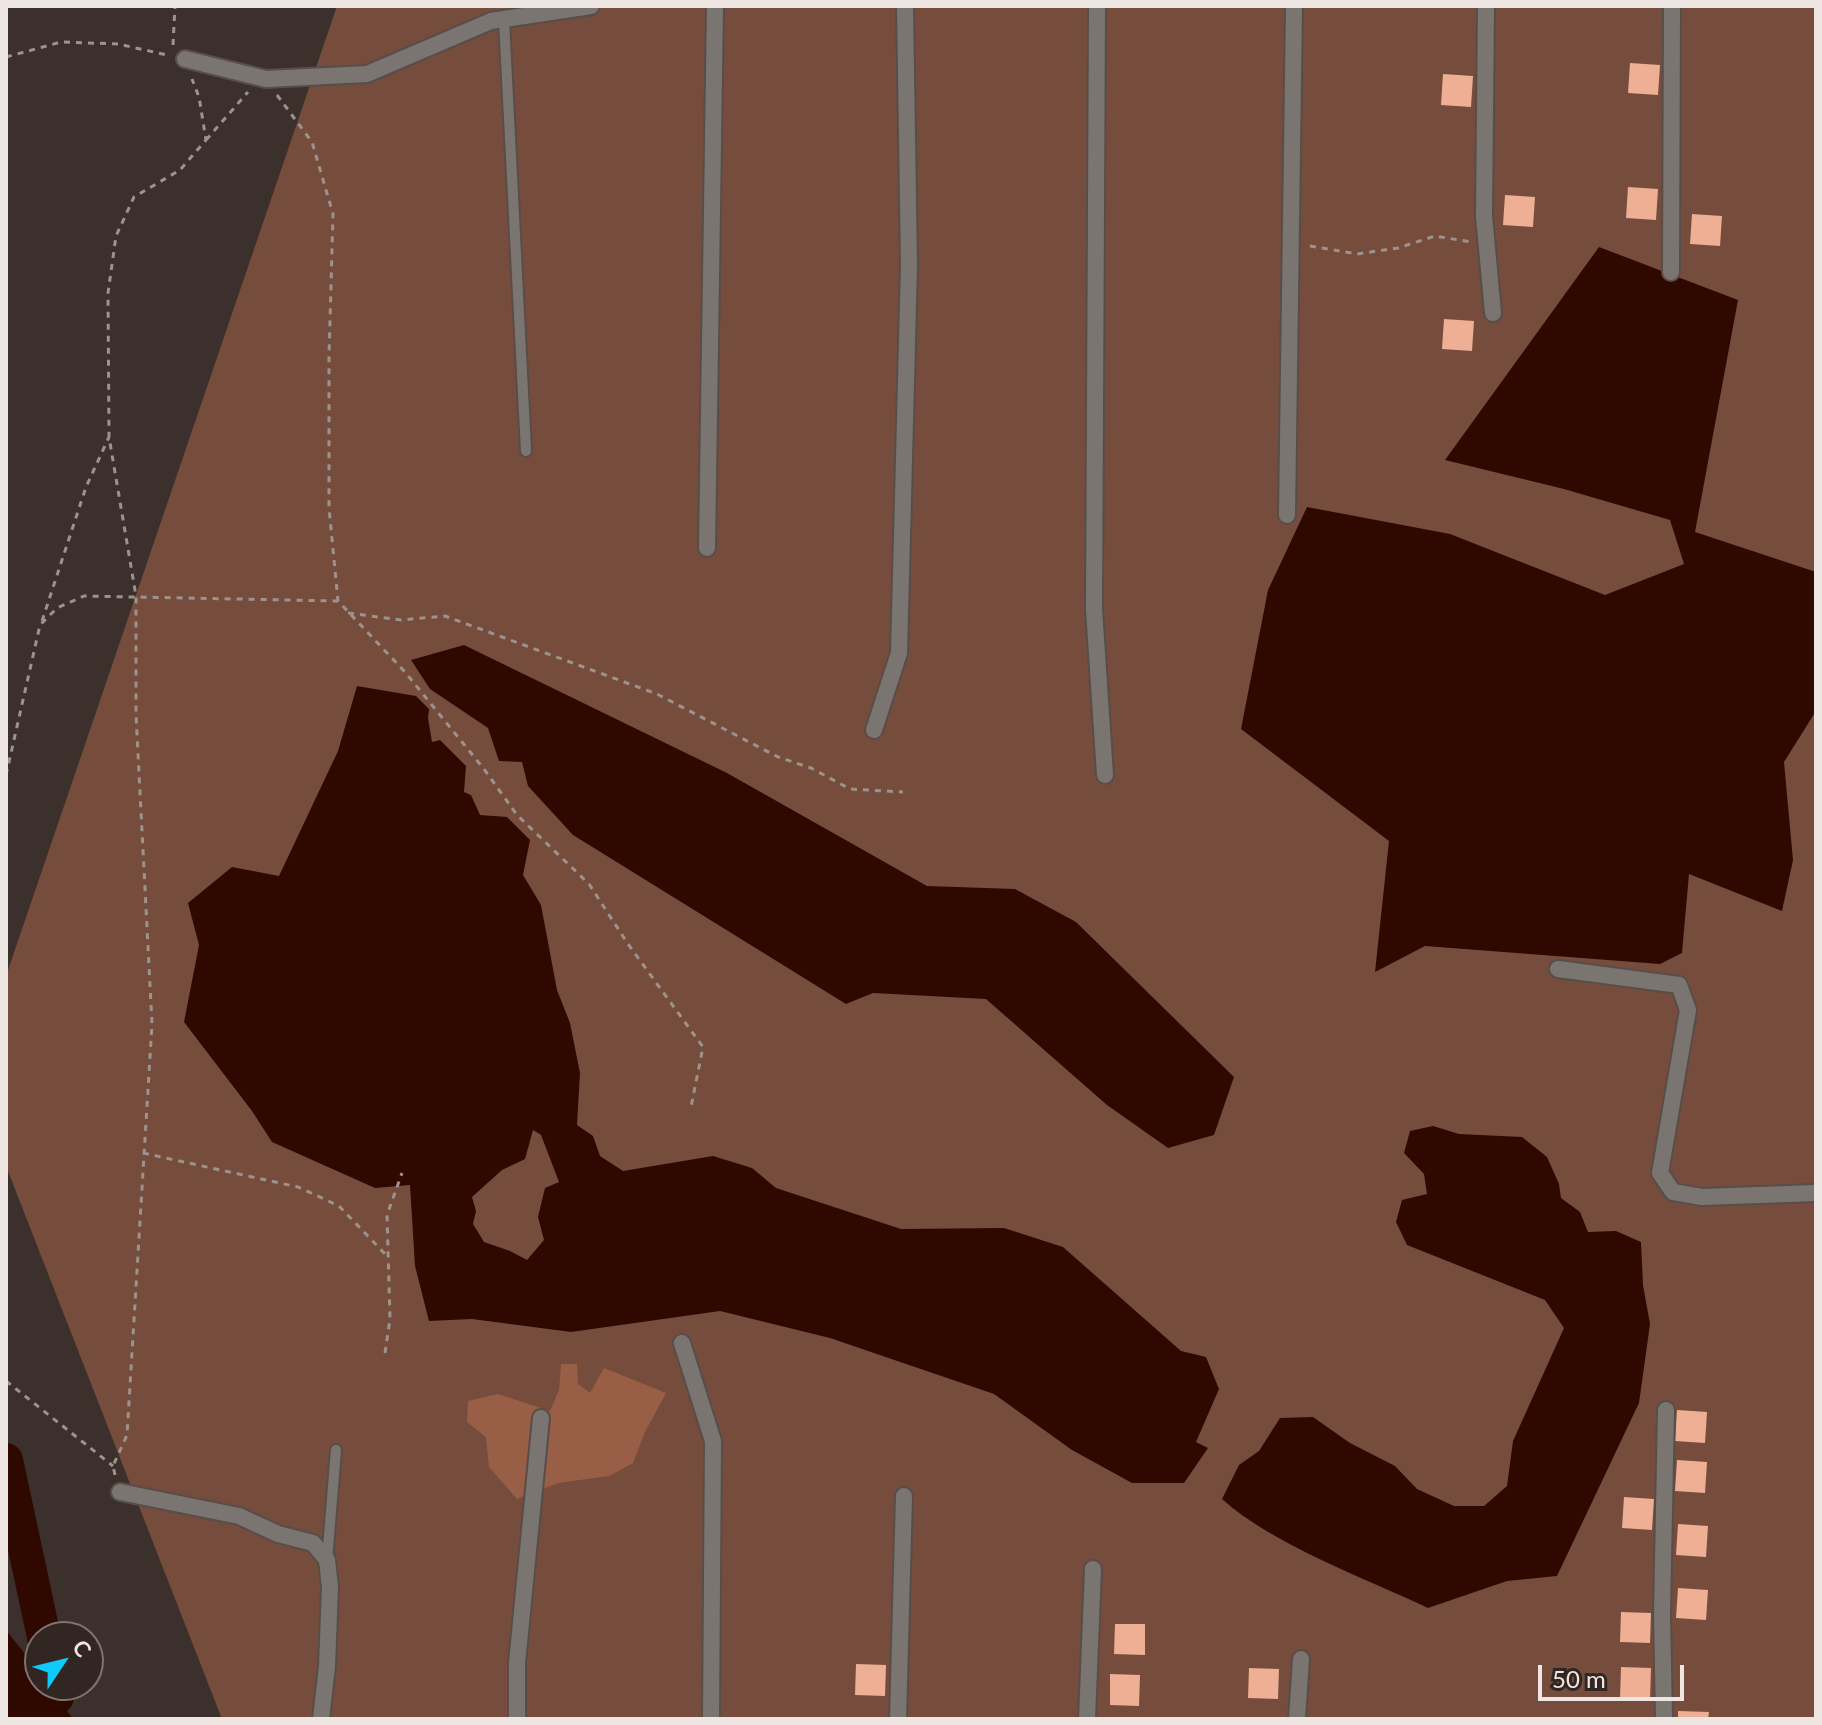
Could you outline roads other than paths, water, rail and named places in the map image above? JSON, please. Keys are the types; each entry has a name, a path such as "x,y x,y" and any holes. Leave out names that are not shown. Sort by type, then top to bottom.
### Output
{"street":[{"path":"185,59 259,78 367,74 491,21 591,6"},
{"path":"707,548 715,6"},
{"path":"874,730 899,653 909,265 905,6"},
{"path":"1097,6 1094,609 1105,775"},
{"path":"1287,515 1294,6"},
{"path":"1486,6 1484,216 1493,313"},
{"path":"1671,272 1672,6"},
{"path":"1558,969 1679,985 1688,1010 1660,1173 1673,1192 1702,1197 1816,1193"},
{"path":"682,1343 713,1441 711,1719"},
{"path":"1664,1719 1662,1613 1666,1410"},
{"path":"517,1719 517,1663 541,1418"},
{"path":"120,1492 239,1516 278,1534 313,1543 327,1560 330,1587 321,1719"},
{"path":"898,1719 904,1496"},
{"path":"1087,1719 1093,1569"},
{"path":"1297,1719 1301,1659"}],"lane":[{"path":"504,20 526,451"},
{"path":"327,1560 336,1450"}],"waterway":[{"path":"6,1460 41,1621"}]}
